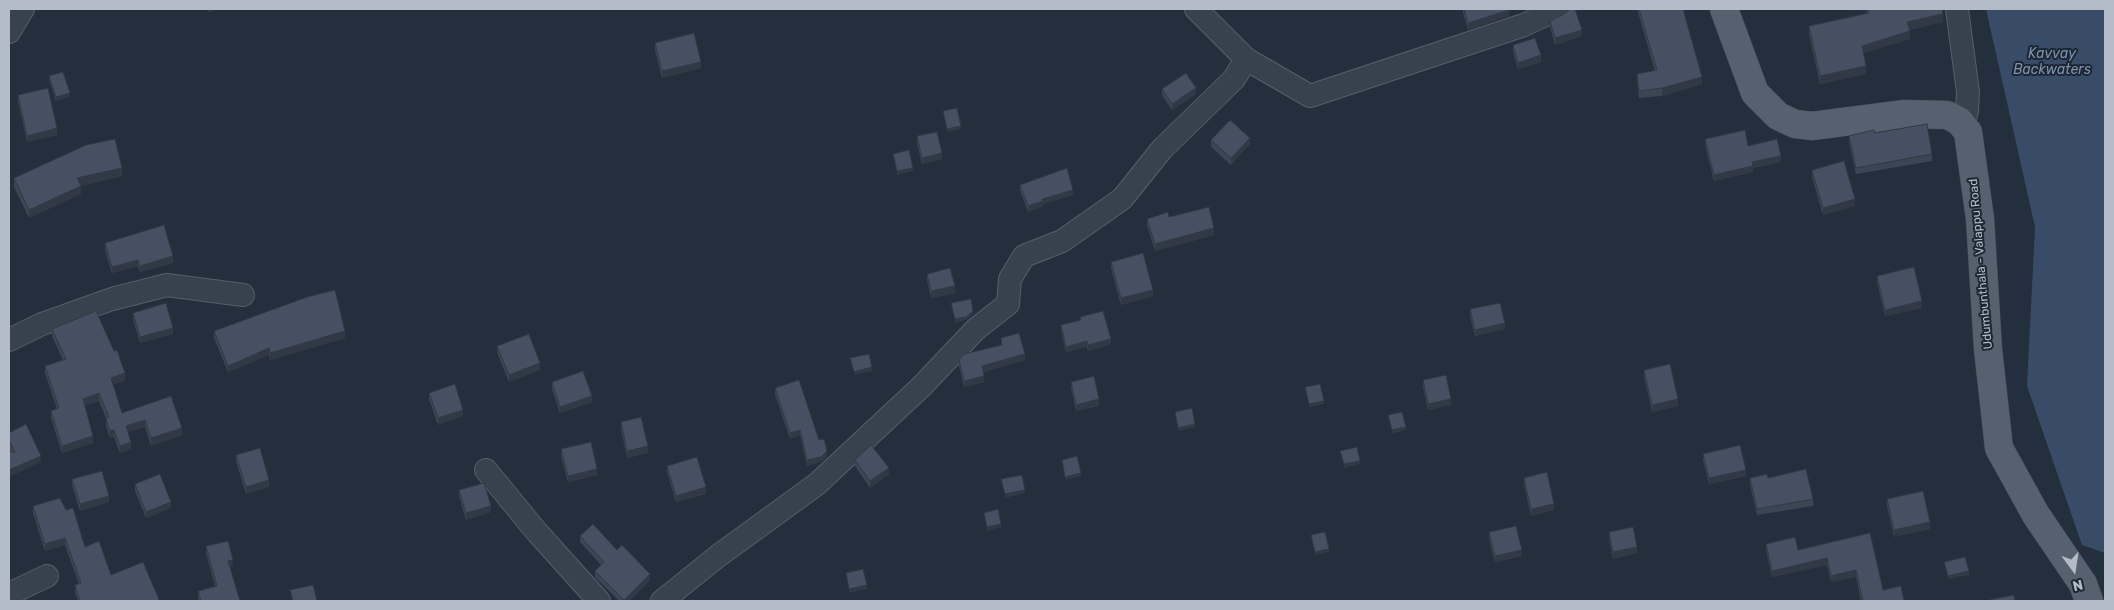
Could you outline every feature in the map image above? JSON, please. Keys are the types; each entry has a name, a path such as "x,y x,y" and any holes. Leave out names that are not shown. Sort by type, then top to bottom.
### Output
{"main road":[{"path":"1724,9 1755,93 1778,116 1795,124 1812,126 1905,114 1947,115 1959,120 1963,126"},
{"name":"Udumbunthala - Valappu Road","path":"1963,126 1968,132 1980,219 1988,349 1999,448 2036,515 2083,584 2089,601"}],"street":[{"path":"9,32 23,9"},
{"path":"1196,9 1246,59 1310,96 1524,25 1558,9"},
{"path":"1957,9 1968,92 1967,112 1963,126"},
{"path":"662,601 718,556 817,484 922,386 976,329 1008,304 1010,279 1024,256 1062,241 1122,199 1162,149 1234,79 1246,59"},
{"path":"9,340 42,324 112,298 167,285 243,295"},
{"path":"486,470 536,531 599,601"},
{"path":"9,594 48,576"}],"water":[{"name":"Kavvay Backwaters","path":"1986,9 2105,9 2105,553 2082,545 2027,386 2035,227"}],"building":[{"path":"1464,9 1509,9 1509,10 1468,23"},
{"path":"1570,9 1575,9 1582,30 1555,38 1550,21"},
{"path":"1639,9 1683,9 1702,77 1662,88 1639,91 1637,74 1657,70"},
{"path":"1868,9 1942,9 1943,14 1907,22 1910,31 1862,46 1866,66 1820,76 1809,26 1869,13"},
{"path":"694,33 701,62 662,71 655,43"},
{"path":"1535,38 1541,55 1518,63 1513,45"},
{"path":"63,72 70,93 56,97 49,76"},
{"path":"1186,73 1196,88 1172,104 1162,89"},
{"path":"48,88 57,128 27,136 18,95"},
{"path":"957,108 961,126 947,129 943,111"},
{"path":"1230,120 1250,138 1231,158 1211,140"},
{"path":"1927,124 1932,154 1856,168 1849,136 1874,130 1875,133"},
{"path":"1745,130 1748,146 1777,139 1781,156 1752,162 1753,166 1714,175 1705,139"},
{"path":"937,132 942,153 922,158 917,136"},
{"path":"115,139 122,168 77,178 81,186 29,210 14,178 86,145"},
{"path":"909,150 913,168 897,171 893,154"},
{"path":"1844,161 1855,199 1823,208 1812,170"},
{"path":"1067,168 1073,190 1042,199 1043,201 1028,206 1020,185"},
{"path":"1209,207 1214,228 1155,244 1147,219 1168,212 1169,217"},
{"path":"164,225 173,256 140,266 138,260 112,267 105,243"},
{"path":"1143,253 1153,290 1121,298 1111,262"},
{"path":"1914,267 1922,301 1885,310 1877,276"},
{"path":"950,268 955,286 931,291 927,274"},
{"path":"335,290 345,331 270,353 269,348 228,366 214,331 307,297"},
{"path":"971,299 973,311 966,317 955,319 951,303"},
{"path":"166,303 173,328 140,337 133,313"},
{"path":"1500,303 1505,323 1475,330 1470,309"},
{"path":"96,311 114,351 117,350 125,373 111,378 122,413 171,396 182,428 151,438 145,420 126,426 131,442 120,446 114,430 110,431 106,418 109,417 99,393 83,399 93,436 62,446 51,411 59,408 45,366 66,359 52,329"},
{"path":"1103,311 1111,339 1088,345 1087,341 1066,347 1061,325 1081,320 1080,317"},
{"path":"1019,333 1025,354 982,366 984,376 964,381 959,360 964,354 1002,345 1001,338"},
{"path":"529,334 540,363 509,375 497,346"},
{"path":"869,354 872,367 854,372 850,358"},
{"path":"1670,364 1678,399 1652,405 1644,370"},
{"path":"583,371 592,396 560,407 552,382"},
{"path":"1446,375 1451,399 1428,404 1423,380"},
{"path":"1094,376 1099,399 1076,405 1071,382"},
{"path":"799,380 819,440 824,439 827,451 821,457 807,460 800,430 790,433 775,388"},
{"path":"455,384 463,410 438,418 429,393"},
{"path":"1320,384 1324,401 1309,404 1305,387"},
{"path":"1192,408 1195,424 1178,428 1175,412"},
{"path":"1402,412 1406,427 1392,430 1388,415"},
{"path":"641,417 648,446 627,451 621,422"},
{"path":"26,424 41,456 9,470 9,451 15,453 9,440 9,433"},
{"path":"591,442 597,469 568,476 561,449"},
{"path":"871,445 889,468 870,481 855,460"},
{"path":"1740,445 1746,470 1709,478 1703,454"},
{"path":"1357,447 1360,461 1344,464 1340,451"},
{"path":"260,448 269,480 246,487 236,455"},
{"path":"1077,456 1081,473 1065,477 1062,460"},
{"path":"697,457 706,487 676,496 667,466"},
{"path":"1806,469 1813,499 1757,509 1750,478 1767,474 1768,478"},
{"path":"102,471 109,496 80,504 72,479"},
{"path":"1547,472 1554,504 1531,509 1524,478"},
{"path":"160,474 171,502 146,512 135,484"},
{"path":"1022,475 1025,490 1005,494 1001,479"},
{"path":"484,483 491,506 466,513 459,490"},
{"path":"1923,491 1930,522 1894,530 1887,499"},
{"path":"60,498 66,510 73,508 85,547 99,541 111,575 143,562 159,601 80,601 75,585 81,583 65,538 45,544 33,506"},
{"path":"998,509 1001,524 987,527 984,513"},
{"path":"593,524 617,550 622,545 650,574 624,600 595,571 604,562 580,536"},
{"path":"1516,526 1522,550 1495,556 1489,532"},
{"path":"1633,527 1637,547 1613,552 1609,532"},
{"path":"1325,532 1329,549 1315,552 1311,535"},
{"path":"1870,533 1883,590 1901,586 1904,601 1863,601 1856,570 1831,576 1827,558 1772,571 1766,544 1795,537 1798,550"},
{"path":"228,541 233,560 228,561 240,601 201,601 198,591 217,586 206,546"},
{"path":"1965,557 1969,571 1948,576 1944,562"},
{"path":"863,569 867,585 849,589 846,573"},
{"path":"313,585 317,601 293,601 290,590"},
{"path":"2014,595 2015,601 1984,601"}]}
